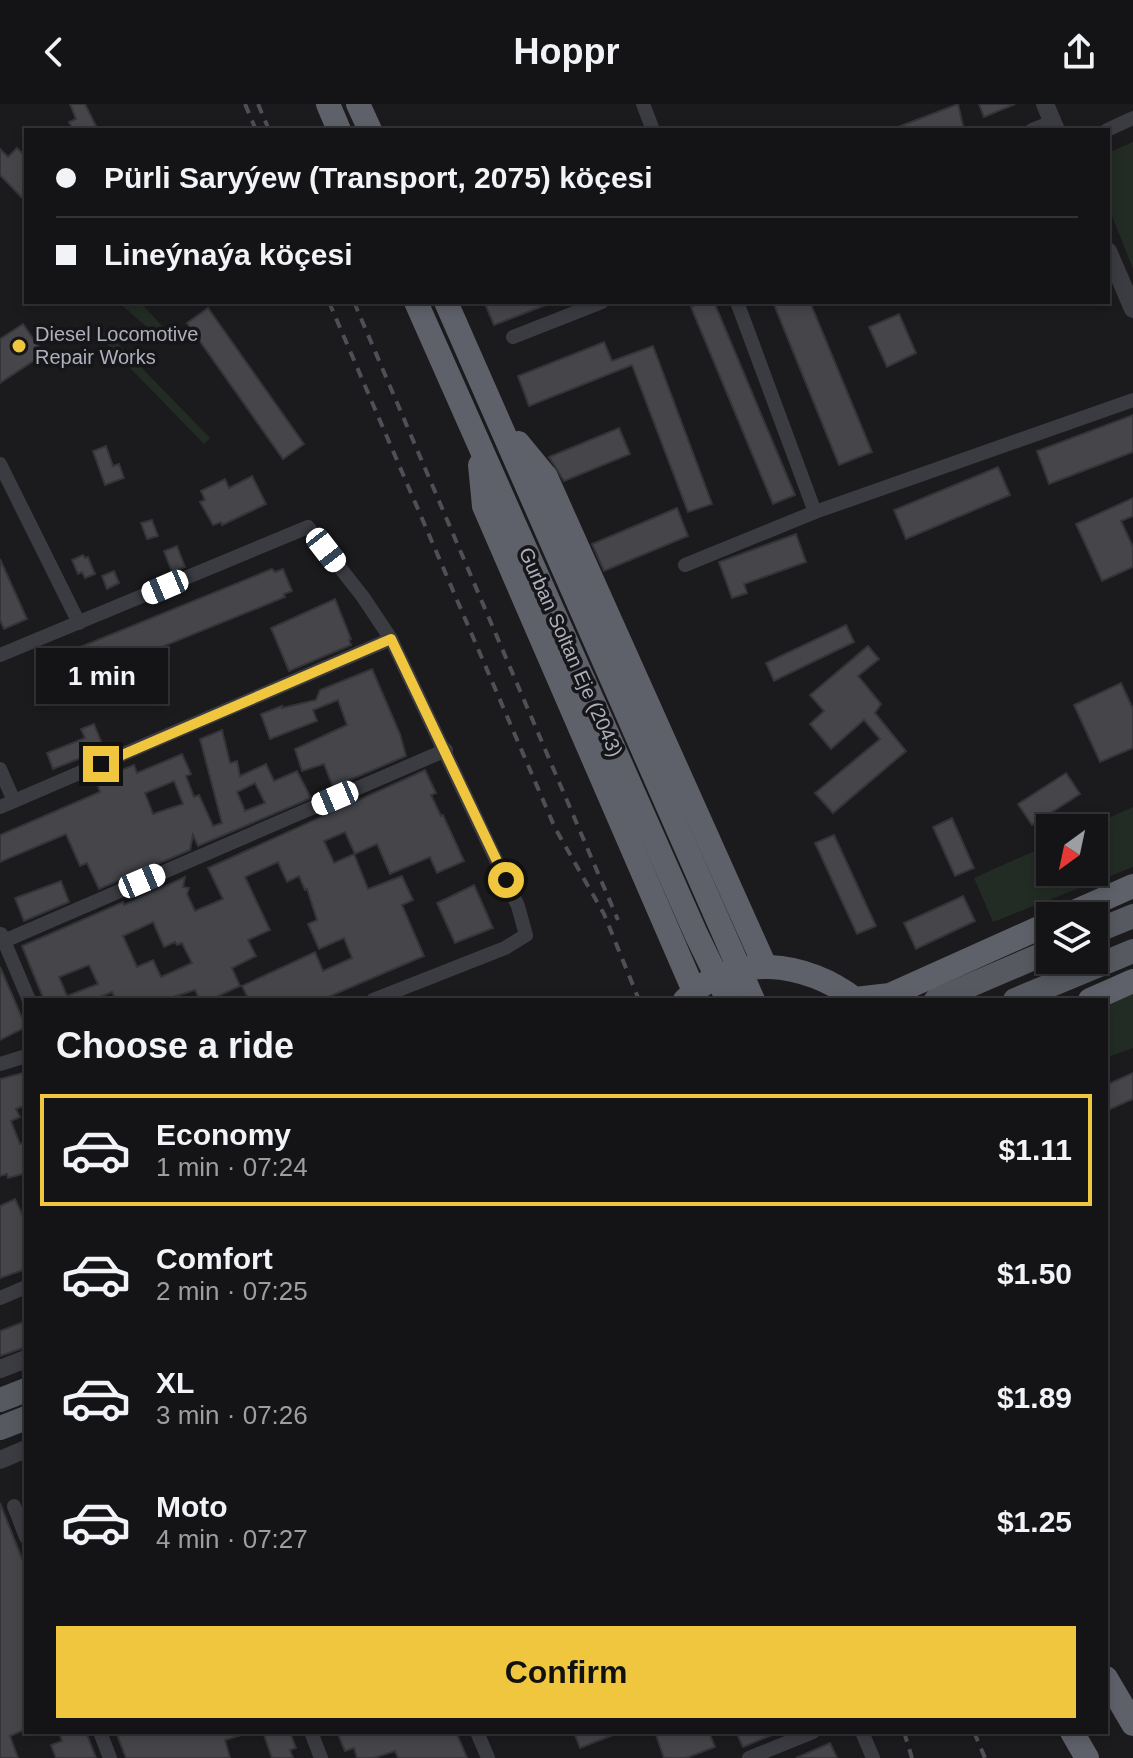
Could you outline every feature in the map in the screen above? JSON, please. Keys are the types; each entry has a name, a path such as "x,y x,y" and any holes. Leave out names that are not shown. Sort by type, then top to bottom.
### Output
{"highway":[{"path":"328,104 338,128"},
{"path":"358,104 369,128"},
{"name":"Gurban Soltan Eje (2043)","path":"417,304 727,998"},
{"name":"Gurban Soltan Eje (2043)","path":"447,304 752,998"},
{"path":"500,423 546,477 765,966"},
{"path":"476,439 484,506 689,996 723,975 765,966 797,969 830,982 854,998"},
{"path":"1097,902 1133,886"},
{"path":"864,998 890,995 1036,929"},
{"path":"1095,998 1133,981"},
{"path":"1108,1681 1133,1724"},
{"path":"1073,1734 1089,1758"},
{"path":"1080,1734 1089,1758"}],"main road":[{"path":"1108,926 1133,916"},
{"path":"1020,998 1133,951"},
{"path":"941,998 1036,957"},
{"path":"0,1400 24,1391"},
{"path":"0,1428 24,1419"}],"street":[{"path":"643,104 652,128"},
{"path":"1045,104 1054,126"},
{"path":"1110,129 1133,118"},
{"path":"1110,256 1133,309"},
{"path":"513,337 597,304"},
{"path":"738,304 815,512"},
{"path":"685,565 815,512 1133,400"},
{"path":"0,464 79,623"},
{"path":"1,652 79,623 308,527 363,597 391,639 518,906 526,935 519,942 378,998"},
{"path":"0,769 7,804 391,639"},
{"path":"28,998 2,937 446,750"},
{"path":"0,1064 24,1057"},
{"path":"0,1298 24,1288"},
{"path":"0,1369 24,1360"},
{"path":"0,1460 24,1450"},
{"path":"14,1506 24,1532"},
{"path":"101,1734 110,1758"},
{"path":"312,1734 321,1758"},
{"path":"478,1734 488,1758"},
{"path":"749,1758 808,1734"},
{"path":"863,1734 873,1758"}],"shaded area":[{"path":"1133,142 1133,269 1110,211 1110,152"},
{"path":"120,304 142,304 163,327 155,334"},
{"path":"106,331 210,438 204,444 100,337"},
{"path":"1133,807 1133,867 1108,877 1108,818"},
{"path":"1036,850 1036,886 1085,886 1044,902 1036,902 1036,905 993,922 974,878"},
{"path":"1133,991 1133,1048 1108,1057 1108,1002"}],"building":[{"path":"70,104 85,104 97,128 72,128 69,122 76,119"},
{"path":"958,104 964,128 896,128"},
{"path":"979,104 1015,104 984,117"},
{"path":"17,148 24,155 24,200 0,175 0,149 8,157"},
{"path":"485,304 548,304 494,325"},
{"path":"715,304 795,495 773,504 691,307"},
{"path":"774,304 811,304 872,452 839,465"},
{"path":"208,308 304,444 283,459 187,323"},
{"path":"899,314 916,353 887,367 869,327"},
{"name":"Diesel Locomotive Repair Works","path":"23,324 44,354 0,383 0,339"},
{"path":"604,342 612,361 653,346 712,504 688,512 632,365 529,406 518,376"},
{"path":"1133,415 1133,452 1049,484 1037,451"},
{"path":"619,428 630,454 564,481 549,457"},
{"path":"106,446 113,466 119,464 124,478 105,485 93,451"},
{"path":"998,467 1010,495 906,539 894,510"},
{"path":"252,476 266,504 222,525 221,522 213,525 200,502 205,500 201,491 225,479 229,488"},
{"path":"1133,498 1133,516 1121,521 1133,547 1133,567 1102,581 1076,524"},
{"path":"677,508 688,536 604,571 592,544"},
{"path":"152,520 158,536 147,539 141,523"},
{"path":"796,534 806,562 744,584 747,593 732,598 719,562"},
{"path":"177,546 185,567 172,572 164,551"},
{"path":"83,555 88,557 95,574 85,578 82,572 78,574 72,560"},
{"path":"0,559 27,619 4,629 0,620"},
{"path":"272,569 275,572 283,569 292,591 284,594 285,597 53,691 51,688 45,690 36,669 43,666 41,663"},
{"path":"114,571 119,583 107,589 102,576"},
{"path":"335,599 351,645 289,671 271,628"},
{"path":"846,625 854,642 774,681 766,663"},
{"path":"868,646 879,659 858,676 881,704 875,713 906,751 833,813 815,793 880,739 864,720 831,749 810,724 824,711 810,695"},
{"path":"372,669 400,734 406,756 333,787 324,764 302,771 295,749 347,725 338,700 313,710 317,721 270,739 261,714 282,706 316,700 320,690"},
{"path":"1121,683 1133,709 1133,748 1100,762 1074,705"},
{"path":"94,724 104,749 53,769 47,753 85,738 81,729"},
{"path":"222,730 230,763 237,761 240,776 266,764 274,781 297,771 311,798 198,846 193,835 190,850 99,889 87,863 80,866 66,834 0,862 0,835 100,792 96,780 134,765 137,773 182,754 191,774 186,776 194,797 199,795 213,826 222,823 200,739","holes":["174,781 183,804 153,814 145,793","255,783 265,803 245,811 237,792"]},
{"path":"425,770 436,793 431,795 464,861 437,873 430,857 390,874 377,844 355,854 345,832 324,841 334,863 354,854 368,889 402,876 413,900 402,905 424,956 326,998 248,998 242,986 315,952 323,971 352,958 344,938 319,949 308,924 317,920 307,889 299,876 287,882 278,862 245,877 270,930 248,940 256,956 232,968 240,986 219,998 199,998 195,990 169,998 115,998 112,992 97,998 43,998 22,946 185,877 183,887 189,888 187,894 195,911 223,899 208,868","holes":["153,922 164,947 175,942 177,945 182,943 192,963 161,977 153,960 137,967 123,936","89,965 98,984 67,996 59,977"]},
{"path":"1066,773 1080,794 1049,814 1036,814 1036,822 1032,825 1018,804"},
{"path":"952,818 974,868 955,876 933,827"},
{"path":"834,835 876,926 857,934 815,843"},
{"path":"61,881 69,902 24,921 15,898"},
{"path":"474,885 493,928 455,943 437,903"},
{"path":"963,896 975,921 916,949 904,923"},
{"path":"0,967 24,1028 0,1040"},
{"path":"24,1073 24,1106 16,1109 20,1117 11,1121 20,1144 24,1143 24,1174 8,1178 7,1174 0,1176 0,1079"},
{"path":"1133,1073 1133,1099 1108,1110 1108,1084"},
{"path":"15,1199 24,1218 24,1270 0,1278 0,1206"},
{"path":"24,1322 24,1348 0,1356 0,1331"},
{"path":"0,1503 24,1564 24,1730 10,1736 18,1758 0,1758"},
{"path":"60,1734 87,1734 96,1758 56,1758 51,1745 62,1741"},
{"path":"117,1734 245,1734 225,1740 230,1758 126,1758"},
{"path":"264,1734 291,1734 296,1748 290,1750 293,1758 272,1758"},
{"path":"338,1734 457,1734 467,1758 398,1758 395,1751 374,1758 357,1758 354,1748 345,1751"},
{"path":"575,1734 615,1734 580,1748"},
{"path":"656,1734 710,1734 715,1747 686,1758 664,1758"},
{"path":"737,1734 774,1734 743,1747"},
{"path":"830,1743 837,1758 796,1758"}],"railway":[{"path":"245,104 255,128"},
{"path":"258,104 268,128"},
{"path":"330,304 555,828 604,914 638,998"},
{"path":"355,304 618,920"},
{"path":"905,1734 912,1758"},
{"path":"975,1734 985,1758"}],"place":[{"name":"Diesel Locomotive Repair Works","path":"19,346"}],"route":[{"path":"101,764 391,639 506,880"}]}
